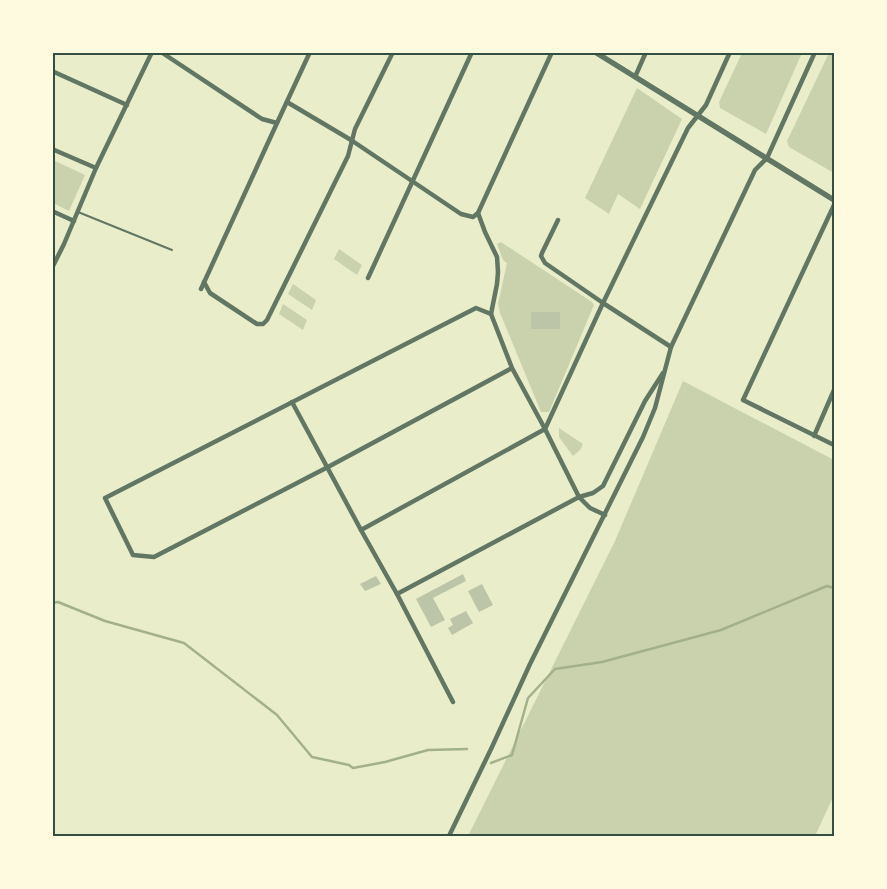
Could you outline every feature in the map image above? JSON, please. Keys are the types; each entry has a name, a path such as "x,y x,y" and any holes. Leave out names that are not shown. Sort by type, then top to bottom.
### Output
{"street":[{"path":"52,268 96,168 152,52"},
{"path":"161,52 262,119 277,123"},
{"path":"201,289 310,52"},
{"path":"204,282 210,293 257,324 263,324 267,320 348,156 355,129 393,52"},
{"path":"368,278 472,52"},
{"path":"287,102 351,140 461,214 473,217 478,213 552,52"},
{"path":"595,52 834,200"},
{"path":"635,77 646,52"},
{"path":"360,530 545,429 603,303 688,128 706,105 730,52"},
{"path":"449,836 530,664 646,430 655,408 671,347 755,170 766,158 815,52"},
{"path":"52,71 127,105"},
{"path":"52,149 96,168"},
{"path":"834,205 742,400 834,446"},
{"path":"52,211 74,221"},
{"path":"478,213 497,257 498,284 491,314 512,368 579,497 590,508 605,515"},
{"path":"558,220 541,256 545,263 671,347"},
{"path":"491,314 476,308 105,498 133,555 154,557 328,467 512,368"},
{"path":"397,594 579,497 593,493 603,486 645,402 666,368"},
{"path":"814,436 834,390"},
{"path":"292,402 454,702"}],"lane":[{"path":"78,212 172,250"}],"green space":[{"path":"742,53 802,53 766,134 720,108 719,102"},
{"path":"829,53 834,53 834,173 789,147 787,141"},
{"path":"637,88 682,119 640,209 618,194 609,214 585,198"},
{"path":"53,160 85,175 69,211 53,203"},
{"path":"501,242 594,305 549,412 541,412 500,313 498,304 507,263 503,260 497,244"},
{"path":"339,249 362,265 357,275 334,259"},
{"path":"293,284 316,300 312,310 288,294"},
{"path":"283,304 307,320 303,330 279,314"},
{"path":"683,381 834,460 834,795 815,836 468,836 615,541"},
{"path":"559,428 583,444 580,450 573,456 559,437"}],"building":[{"path":"531,312 560,312 560,329 531,329"},
{"path":"463,574 466,581 433,598 445,620 431,627 416,599"},
{"path":"376,576 381,584 365,591 360,584"},
{"path":"482,584 493,605 479,612 468,591"},
{"path":"466,611 473,623 452,635 448,628 453,625 450,619"}],"waterway":[{"path":"491,763 512,755 528,698 555,669 602,662 721,630 827,586 834,588"},
{"path":"52,603 58,602 105,621 184,643 277,715 312,757 349,765 353,768 385,762 428,750 467,749"}]}
